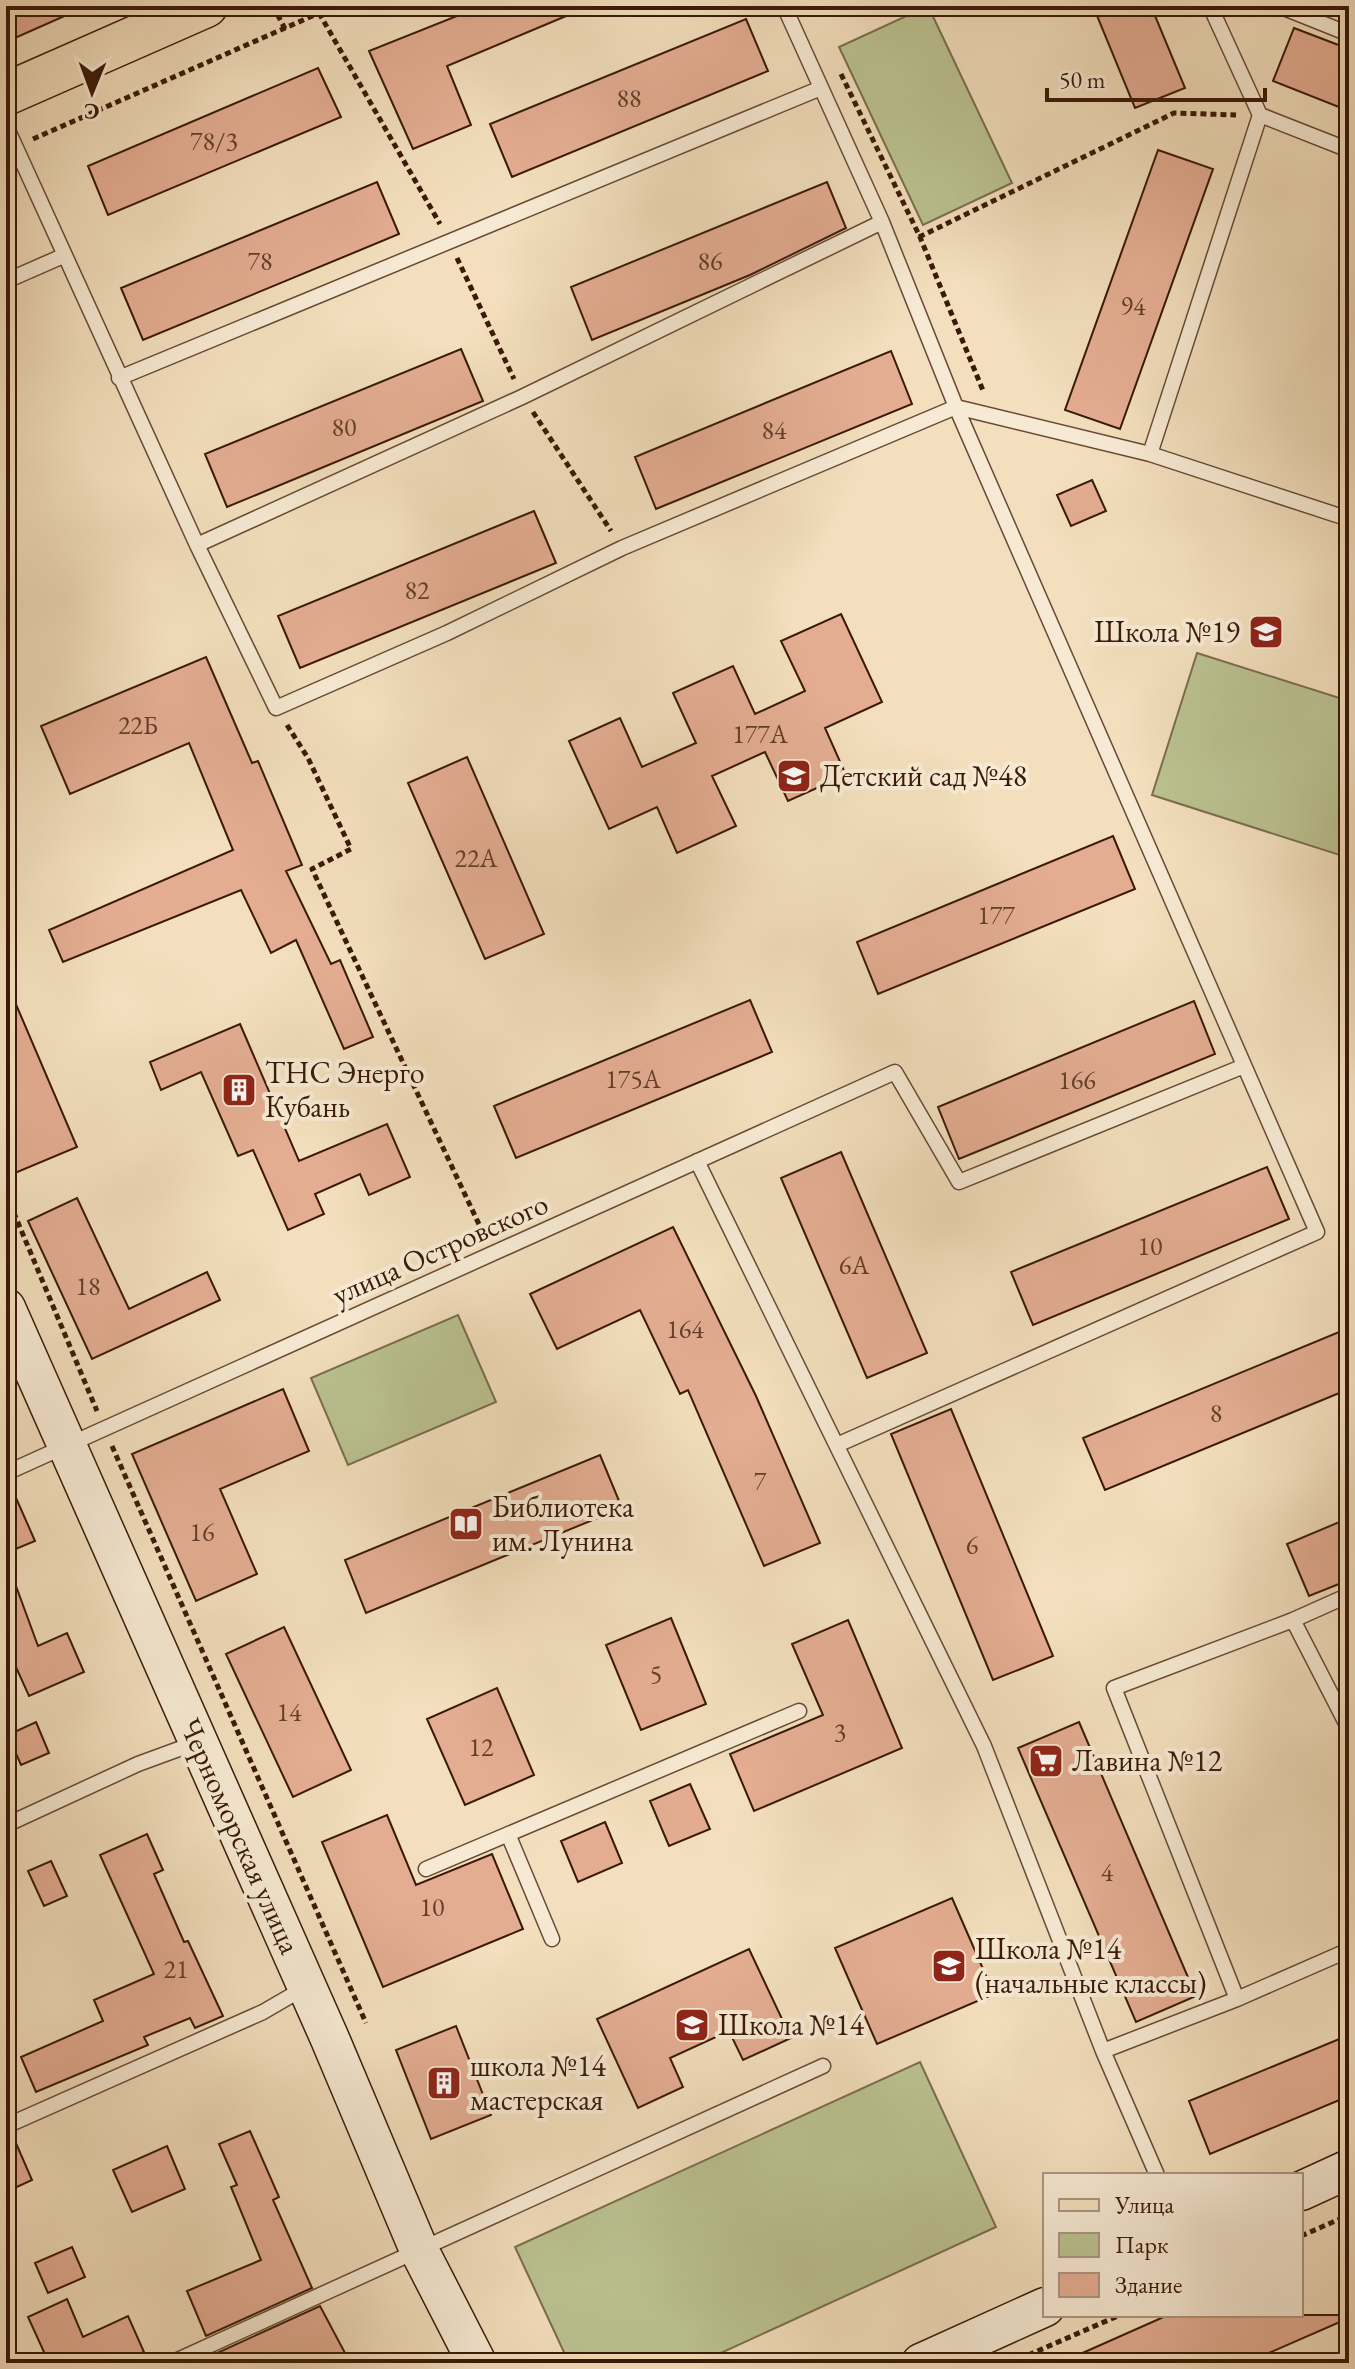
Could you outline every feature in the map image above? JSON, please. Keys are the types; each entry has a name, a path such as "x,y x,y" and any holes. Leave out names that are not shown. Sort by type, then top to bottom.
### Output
{"main road":[{"path":"6,94 206,6"},
{"name":"Черноморская улица","path":"6,1308 199,1742 419,2250 477,2363"},
{"path":"1303,2190 1349,2169"},
{"path":"921,2363 1043,2308"}],"lane":[{"path":"784,6 882,222 956,407 1317,1232 837,1445"},
{"path":"1150,454 1260,115 1210,6"},
{"path":"1279,6 1349,34"},
{"path":"119,378 821,88"},
{"path":"1260,115 1349,150"},
{"path":"6,126 119,378 276,708 447,633 622,548 956,407 1150,454 1349,519"},
{"path":"197,545 522,397 882,222"},
{"path":"6,281 63,256"},
{"name":"улица Островского","path":"6,1473 895,1072 959,1182 1244,1066"},
{"path":"697,1161 984,1746 1103,2051 1156,2173"},
{"path":"1237,1999 1114,1688 1293,1620 1349,1595"},
{"path":"1293,1620 1349,1729"},
{"path":"426,1869 799,1711"},
{"path":"6,1825 138,1764 199,1742"},
{"path":"508,1834 552,1939"},
{"path":"1103,2051 1237,1999 1349,1950"},
{"path":"6,2126 263,2012 306,1987"},
{"path":"171,2363 823,2066"}],"path":[{"path":"273,6 285,29"},
{"path":"16,146 335,6"},
{"path":"319,13 449,241 522,397 622,548"},
{"path":"835,60 920,237 994,416"},
{"path":"893,250 1174,113 1260,115"},
{"path":"276,708 308,758 351,849 312,869 493,1254"},
{"path":"6,1194 104,1429 200,1638 366,2023"},
{"path":"1303,2235 1349,2215"},
{"path":"1010,2363 1115,2317"}],"green space":[{"path":"928,6 1012,183 923,225 839,47"},
{"path":"1197,653 1349,701 1349,858 1152,795"},
{"path":"458,1315 496,1402 348,1465 311,1378"},
{"path":"920,2062 996,2227 699,2363 569,2363 515,2247"}],"building":[{"path":"6,6 87,6 6,42"},
{"path":"452,6 590,6 447,66 471,125 413,149 369,51 457,16"},
{"path":"1093,6 1151,6 1185,88 1135,108"},
{"path":"746,19 768,71 512,177 490,124"},
{"path":"1294,28 1349,49 1349,111 1273,81"},
{"path":"318,68 341,117 108,215 88,166"},
{"path":"1158,150 1213,169 1120,429 1065,410"},
{"path":"377,182 399,234 143,340 121,288"},
{"path":"827,182 846,228 750,275 592,340 571,287"},
{"path":"461,349 483,401 227,507 205,454"},
{"path":"891,351 912,404 656,509 635,457"},
{"path":"1092,480 1106,511 1071,526 1057,495"},
{"path":"534,511 556,563 300,668 278,616"},
{"path":"841,614 882,702 825,728 846,775 788,801 765,752 712,776 736,826 677,853 657,807 609,829 569,741 620,718 642,767 696,743 673,693 733,666 755,714 805,691 781,641"},
{"path":"206,657 252,763 258,761 302,865 286,871 331,964 340,960 373,1037 344,1049 296,940 271,953 241,890 63,962 49,930 233,850 189,743 70,794 41,726"},
{"path":"467,757 544,934 485,959 408,783"},
{"path":"1113,836 1135,889 878,994 857,942"},
{"path":"6,981 77,1147 15,1173 6,1153"},
{"path":"750,1000 772,1052 516,1158 494,1106"},
{"path":"1194,1001 1215,1054 959,1159 938,1107"},
{"path":"240,1024 299,1161 387,1124 410,1177 369,1195 360,1174 315,1194 324,1214 288,1230 253,1150 238,1156 201,1072 161,1090 150,1062"},
{"path":"841,1152 927,1353 867,1378 781,1178"},
{"path":"1267,1167 1289,1219 1033,1325 1011,1272"},
{"path":"77,1198 129,1309 207,1272 220,1300 92,1359 28,1221"},
{"path":"673,1227 756,1396 820,1543 764,1566 688,1390 680,1394 640,1310 557,1349 530,1294"},
{"path":"1339,1332 1349,1356 1349,1389 1105,1490 1083,1438"},
{"path":"283,1389 309,1451 220,1489 257,1574 196,1601 132,1454"},
{"path":"951,1409 1053,1656 993,1680 891,1434"},
{"path":"600,1455 622,1508 366,1613 345,1560"},
{"path":"9,1482 35,1541 6,1553 6,1483"},
{"path":"1349,1518 1349,1580 1309,1596 1287,1544"},
{"path":"9,1567 38,1646 67,1633 84,1672 29,1696 6,1645"},
{"path":"671,1618 706,1704 641,1730 606,1645"},
{"path":"848,1620 902,1748 754,1811 730,1754 823,1715 792,1644"},
{"path":"284,1627 351,1770 293,1797 226,1654"},
{"path":"497,1688 534,1775 465,1805 427,1719"},
{"path":"36,1722 49,1753 21,1765 8,1735"},
{"path":"1079,1722 1196,1996 1136,2022 1018,1748"},
{"path":"690,1784 710,1829 669,1846 650,1801"},
{"path":"387,1815 416,1885 492,1854 523,1929 383,1987 322,1842"},
{"path":"605,1822 622,1863 578,1882 561,1841"},
{"path":"147,1834 163,1870 154,1874 184,1942 188,1941 223,2016 195,2028 190,2018 144,2037 148,2045 36,2092 21,2057 103,2021 94,2000 154,1974 100,1855"},
{"path":"51,1861 67,1896 44,1906 28,1871"},
{"name":"Школа №14 (начальные классы)","path":"952,1898 994,1994 877,2044 835,1948"},
{"name":"Школа №14","path":"749,1949 791,2038 743,2060 729,2031 670,2058 683,2087 638,2108 597,2019"},
{"name":"школа №14 мастерская","path":"456,2026 491,2115 431,2139 396,2050"},
{"path":"1349,2035 1349,2096 1210,2154 1189,2101"},
{"path":"250,2131 279,2197 273,2200 312,2288 206,2336 187,2291 261,2260 231,2187 237,2185 219,2144"},
{"path":"12,2134 32,2180 6,2192 6,2136"},
{"path":"167,2146 185,2189 132,2212 113,2170"},
{"path":"72,2247 85,2277 48,2293 35,2263"},
{"path":"67,2299 83,2337 128,2316 144,2352 120,2363 49,2363 28,2317"},
{"path":"320,2306 345,2353 322,2363 218,2363 215,2354"},
{"path":"1349,2315 1349,2318 1246,2363 1060,2363 1164,2317"}],"place":[{"name":"Школа №19","path":"1266,632"},
{"name":"Детский сад №48","path":"794,776"},
{"name":"ТНС Энерго Кубань","path":"239,1090"},
{"name":"Библиотека им. Лунина","path":"466,1524"},
{"name":"Лавина №12","path":"1046,1761"},
{"name":"Школа №14 (начальные классы)","path":"949,1966"},
{"name":"Школа №14","path":"692,2025"},
{"name":"школа №14 мастерская","path":"444,2083"}]}
